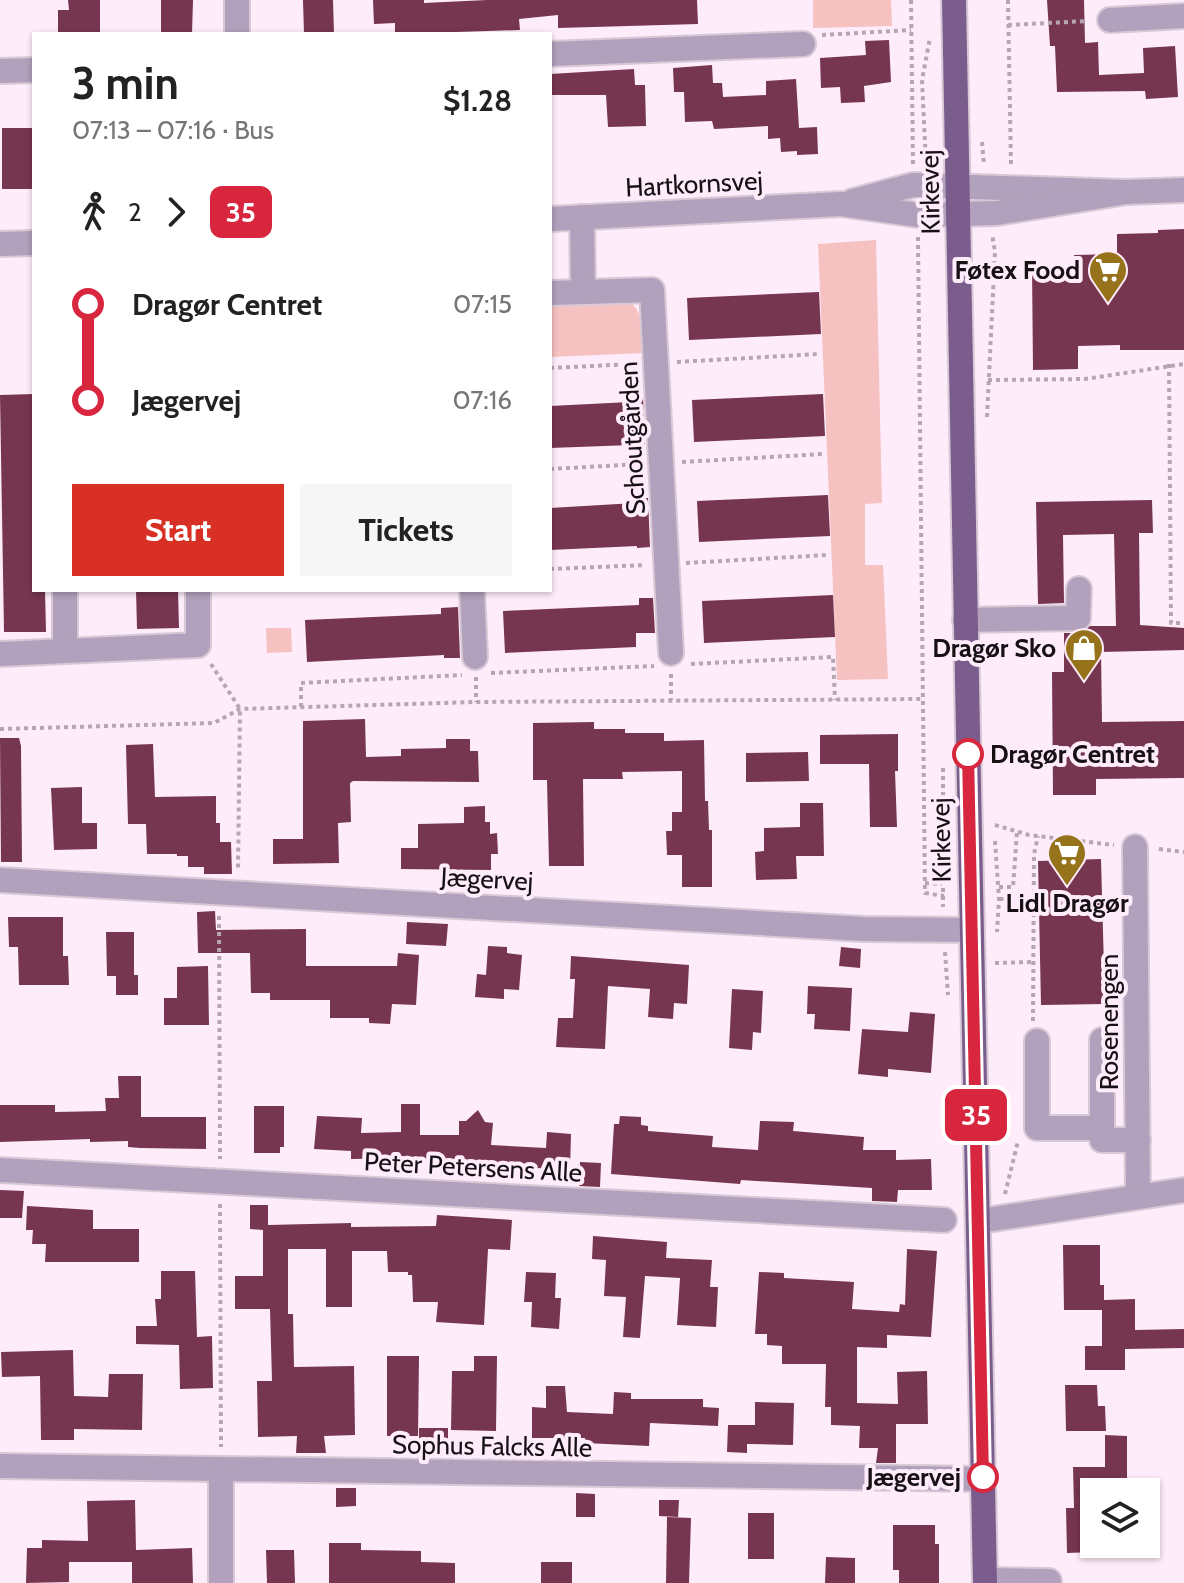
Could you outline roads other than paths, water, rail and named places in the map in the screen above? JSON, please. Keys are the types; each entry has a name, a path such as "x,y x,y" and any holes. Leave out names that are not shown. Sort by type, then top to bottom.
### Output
{"main road":[{"name":"Kirkevej","path":"954,0 971,964 989,1219 983,1479 985,1581"}],"street":[{"path":"237,0 237,32"},
{"path":"1110,20 1184,16"},
{"path":"552,54 803,44"},
{"path":"0,71 32,70"},
{"name":"Hartkornsvej","path":"841,204 913,185 1127,192 1184,190"},
{"name":"Hartkornsvej","path":"552,219 841,204 918,215 997,213 1127,192"},
{"path":"582,217 583,291"},
{"path":"0,244 32,243"},
{"name":"Schoutgården","path":"552,293 652,290 671,661"},
{"path":"965,620 1078,618 1079,589"},
{"path":"65,592 65,651"},
{"path":"0,654 198,645 198,592"},
{"path":"472,592 481,668"},
{"name":"Rosenengen","path":"1135,847 1138,1196"},
{"name":"Jægervej","path":"0,880 864,929 971,930"},
{"path":"1102,1040 1102,1140 1138,1140"},
{"path":"1037,1041 1037,1128 1102,1128"},
{"name":"Peter Petersens Alle","path":"0,1170 944,1220"},
{"path":"989,1219 1184,1190"},
{"name":"Sophus Falcks Alle","path":"0,1466 983,1479"},
{"path":"221,1470 221,1583"},
{"path":"985,1581 1049,1581"}],"place":[{"name":"Føtex Food","path":"1108,304"},
{"name":"Dragør Sko","path":"1084,682"},
{"name":"Dragør Centret","path":"968,754"},
{"name":"Lidl Dragør","path":"1067,887"},
{"name":"Jægervej","path":"983,1477"}]}
